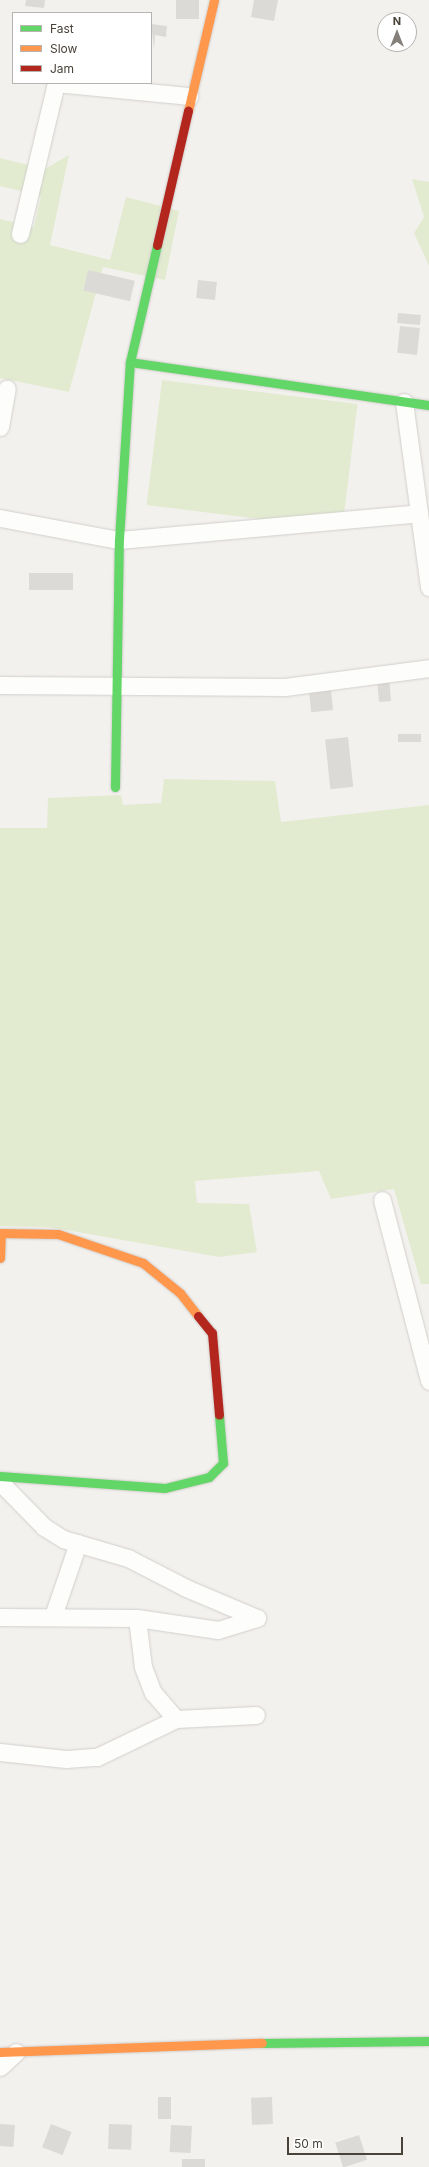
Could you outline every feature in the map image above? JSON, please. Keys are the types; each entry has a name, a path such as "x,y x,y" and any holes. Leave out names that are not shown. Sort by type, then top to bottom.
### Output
{"street":[{"path":"115,787 119,540 130,362 190,96 214,0"},
{"path":"20,234 56,84"},
{"path":"66,84 190,96"},
{"path":"130,362 429,405"},
{"path":"0,427 7,389"},
{"path":"404,402 429,588"},
{"path":"0,518 119,540 419,513"},
{"path":"0,685 285,687 429,668"},
{"path":"382,1200 429,1381"},
{"path":"0,1258 1,1233 58,1234 143,1263 180,1293 212,1333 223,1463 209,1477 165,1488 0,1476"},
{"path":"0,1482 44,1527 78,1543 128,1558 186,1588 257,1618 218,1630 137,1618 53,1616 0,1617"},
{"path":"53,1616 78,1543"},
{"path":"137,1618 143,1667 153,1693 176,1719"},
{"path":"0,1752 66,1759 97,1757 176,1719 256,1715"},
{"path":"0,2067 8,2052 305,2041 429,2042"}],"green space":[{"path":"69,155 50,245 110,260 126,197 179,211 165,280 103,267 69,392 0,378 0,219 34,227 41,196 0,186 0,158 45,169"},
{"path":"412,179 429,182 429,266 414,233 424,217"},
{"path":"162,380 358,404 342,529 147,505"},
{"path":"164,779 275,781 281,822 429,805 429,1284 421,1284 394,1189 331,1199 319,1171 195,1181 197,1203 249,1204 257,1252 219,1257 49,1227 0,1226 0,828 47,828 48,798 121,795 123,805 161,803"}],"building":[{"path":"26,0 45,0 44,8 25,6"},
{"path":"176,0 199,0 199,19 176,19"},
{"path":"254,0 278,0 274,21 251,17"},
{"path":"152,24 167,26 166,37 155,35 154,49"},
{"path":"88,270 135,281 130,301 83,290"},
{"path":"198,280 217,282 215,300 196,298"},
{"path":"398,313 421,315 420,325 397,323"},
{"path":"400,326 420,328 417,355 397,353"},
{"path":"29,573 73,573 73,590 29,590"},
{"path":"389,678 391,701 379,702 377,679"},
{"path":"331,690 333,710 311,712 309,692"},
{"path":"398,734 421,734 421,742 398,742"},
{"path":"348,737 353,787 330,789 325,739"},
{"path":"158,2097 171,2097 171,2119 158,2119"},
{"path":"272,2097 273,2124 252,2125 251,2098"},
{"path":"0,2124 15,2125 13,2147 0,2146"},
{"path":"51,2124 72,2132 63,2155 42,2147"},
{"path":"109,2124 132,2125 131,2150 108,2149"},
{"path":"171,2125 192,2126 191,2153 170,2152"},
{"path":"359,2135 367,2160 343,2167 335,2143"},
{"path":"182,2159 205,2159 205,2167 182,2167"}],"traffic: fast":[{"path":"115,787 119,540 130,362 157,245"},
{"path":"130,362 429,405"},
{"path":"0,1476 165,1488 209,1477 223,1463 219,1415"},
{"path":"262,2043 429,2041"}],"traffic: slow":[{"path":"188,111 214,0"},
{"path":"0,1258 1,1233 58,1234 143,1263 180,1293 198,1316"},
{"path":"0,2052 262,2043"}],"traffic: jam":[{"path":"157,245 188,111"},
{"path":"198,1316 212,1333 219,1415"}]}
